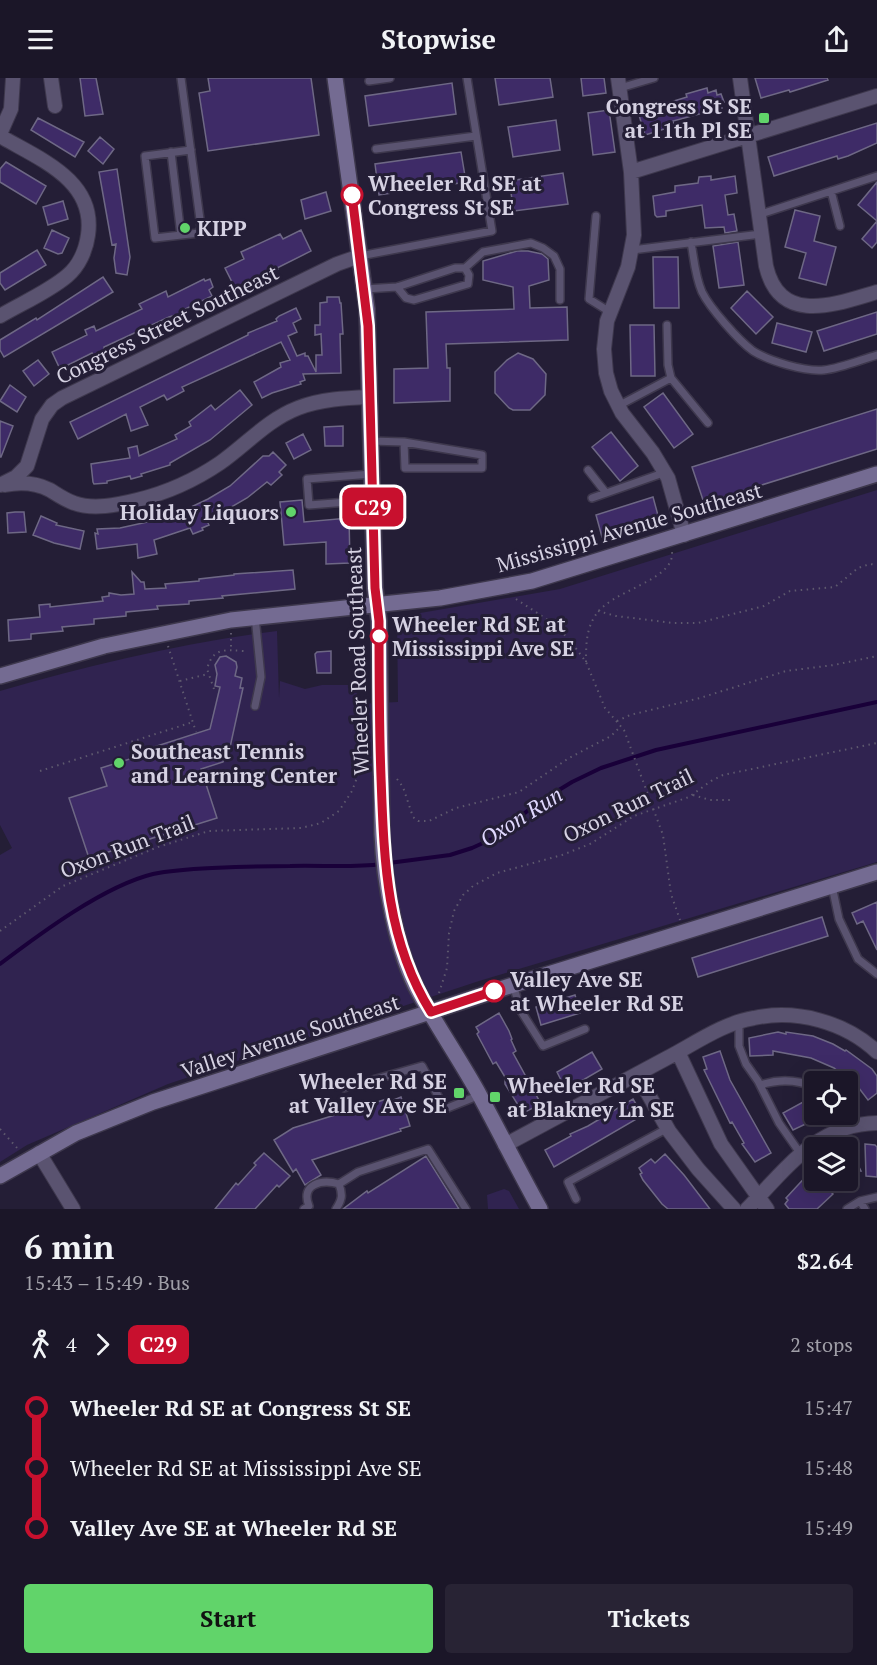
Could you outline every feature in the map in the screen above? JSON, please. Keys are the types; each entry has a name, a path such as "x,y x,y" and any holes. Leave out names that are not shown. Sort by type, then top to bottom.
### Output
{"main road":[{"name":"Wheeler Road Southeast","path":"335,78 365,289 368,326 382,830 386,876 393,916 418,992 480,1095 540,1209"},
{"name":"Mississippi Avenue Southeast","path":"0,676 104,646 212,623 255,616 449,597 532,581 877,474"},
{"name":"Valley Avenue Southeast","path":"0,1176 84,1130 153,1101 513,985 877,872"}],"street":[{"path":"0,316 72,272 86,247 89,225 83,199 71,181 0,135 11,109 13,78"},
{"path":"51,78 55,106"},
{"path":"740,78 767,271 774,285 789,299 806,306 835,305 877,292"},
{"path":"619,83 631,172 635,226 626,274 610,312 605,339 605,363 608,382 618,406 666,472 673,489 684,535"},
{"path":"631,172 877,96"},
{"name":"Congress Street Southeast","path":"0,486 20,474 27,466 42,419 52,405 62,398 337,264 360,256"},
{"path":"0,486 25,483 42,487 67,501 83,506 106,506 135,501 200,475 228,457 266,424 288,412 327,400 370,397"},
{"path":"32,455 32,474 42,487"},
{"path":"505,1144 678,1052 754,1017 785,1015 820,1020 850,1032 877,1052"},
{"path":"678,1052 721,1144 762,1204"},
{"path":"637,1074 668,1128 698,1169 734,1209"},
{"path":"858,1125 877,1123"},
{"path":"747,1209 762,1204 800,1154 823,1137 854,1125"},
{"path":"39,1153 73,1209"}],"lane":[{"path":"181,78 191,150 201,228 199,232 155,238 146,156 191,150"},
{"path":"369,81 390,78"},
{"path":"360,256 492,231 467,78"},
{"path":"619,83 654,78"},
{"path":"376,149 476,136"},
{"path":"171,152 181,235"},
{"path":"759,215 877,176"},
{"path":"831,191 840,226"},
{"path":"596,216 589,299 610,312"},
{"path":"632,250 761,234"},
{"path":"691,242 696,274 702,292 713,309 753,350 769,358 810,370 825,370 877,354"},
{"path":"365,289 397,287 455,268 465,268 483,252 531,243 554,256 560,269 560,300"},
{"path":"397,287 406,298 414,300 468,284 469,275 465,268"},
{"path":"667,325 668,365 671,378 708,423"},
{"path":"618,406 671,378"},
{"path":"371,441 404,442 482,455 482,468 405,468 404,442"},
{"path":"588,470 606,493"},
{"path":"592,498 666,472"},
{"path":"372,474 307,479 309,505 373,500"},
{"path":"255,616 261,677 255,706"},
{"path":"832,886 839,918 858,958 877,974"},
{"path":"513,985 521,1011 543,1046 585,1029"},
{"path":"739,1022 740,1047 747,1064 800,1154"},
{"path":"344,1088 422,1066 445,1109 480,1095"},
{"path":"760,1085 773,1081 804,1083"},
{"path":"576,1199 568,1182 668,1128"},
{"path":"339,1184 358,1172 428,1149 466,1209"},
{"path":"309,1208 306,1198 308,1192 316,1184 328,1180 339,1184"},
{"path":"336,1209 342,1200 339,1184"},
{"path":"847,1209 860,1201 877,1197"},
{"path":"860,1201 865,1209"}],"path":[{"path":"586,662 588,634 598,611 621,593 663,572 672,560 672,552"},
{"path":"598,611 616,616 673,623 698,623 764,606 790,591 835,587 858,568 870,564 877,565"},
{"path":"516,599 558,627 586,662 603,703 624,730 664,841 671,894 681,922"},
{"path":"231,633 231,651"},
{"path":"168,645 196,732"},
{"path":"214,689 208,674 208,663 214,654 224,650 244,651"},
{"path":"617,721 630,715 700,698 786,671 834,665 877,656"},
{"path":"180,681 208,674"},
{"path":"173,677 178,675"},
{"path":"40,771 193,722"},
{"path":"397,779 403,787 413,817 421,822 429,821 456,808 519,792 569,758 611,736 621,726"},
{"name":"Oxon Run Trail","path":"0,931 63,886 165,844 209,831 301,828 321,823 339,811 352,791 358,775 362,737"},
{"name":"Oxon Run Trail","path":"439,993 447,969 449,933 454,911 468,891 497,873 582,848 626,820 693,795 723,775 877,743"},
{"path":"693,795 710,800 734,800"},
{"path":"0,1129 18,1149"}],"shaded area":[{"path":"877,490 877,862 479,981 168,1084 27,1145 0,1162 0,855 12,848 0,825 0,691 137,656 277,631 279,698 280,681 305,689 322,685 351,685 356,687 358,704 398,702 397,617 560,589"},
{"path":"504,1189 509,1191 519,1209 488,1209 487,1195"}],"building":[{"path":"80,78 96,78 103,114 85,116"},
{"path":"208,78 311,78 319,135 208,151 199,93 210,91"},
{"path":"495,78 550,78 553,97 499,105"},
{"path":"581,78 604,78 606,93 583,96"},
{"path":"755,78 827,78 828,80 761,98"},
{"path":"452,83 456,114 369,126 365,96"},
{"path":"707,88 708,93 716,90 717,95 721,94 724,102 720,103 722,108 673,121 674,126 645,135 638,112 687,97 686,94"},
{"path":"609,110 615,152 593,155 588,113"},
{"path":"38,118 84,142 75,157 31,130"},
{"path":"556,120 560,150 513,157 508,127"},
{"path":"877,123 877,143 848,156 838,159 837,156 774,176 768,157"},
{"path":"100,137 114,149 103,164 88,151"},
{"path":"461,152 466,182 379,195 375,164"},
{"path":"6,162 46,186 36,204 0,182 0,169"},
{"path":"117,169 130,257 127,275 116,273 114,258 116,244 112,245 99,172"},
{"path":"563,173 568,204 514,211 509,181"},
{"path":"711,176 711,180 735,176 737,193 725,195 728,215 734,214 737,231 725,233 724,227 705,228 702,205 666,211 666,216 657,217 655,215 653,196 675,192 675,186 698,183 699,177"},
{"path":"877,182 877,221 858,205"},
{"path":"326,192 331,211 305,219 301,200"},
{"path":"63,201 68,219 48,225 43,207"},
{"path":"795,210 820,216 814,241 836,247 826,285 799,278 806,253 785,247"},
{"path":"877,221 877,242 872,248 862,239"},
{"path":"52,230 69,238 62,253 58,254 44,248"},
{"path":"301,230 311,251 277,268 270,274 269,272 235,288 225,268 244,259 241,252 280,234 283,239"},
{"path":"738,242 744,285 719,288 713,246"},
{"path":"37,250 46,265 5,290 0,283 0,273"},
{"path":"517,251 542,254 548,259 549,280 529,286 530,308 567,307 568,340 446,344 447,368 450,368 450,401 394,403 394,369 428,368 426,312 514,309 513,287 483,280 483,261"},
{"path":"653,257 678,257 679,308 654,308"},
{"path":"103,277 113,292 4,357 0,350 0,340 36,318 37,320"},
{"path":"204,279 205,281 210,279 213,287 209,290 212,296 181,311 182,313 104,347 104,351 94,356 92,353 60,369 52,352 87,335 85,330 94,326 96,331 142,309 139,304 166,291 168,297"},
{"path":"747,291 773,317 756,334 731,308"},
{"path":"327,297 339,297 341,303 343,334 340,334 341,373 303,374 305,380 300,382 301,384 262,398 254,382 281,367 280,363 290,360 281,342 182,387 184,391 167,400 164,395 140,407 148,425 131,431 126,414 78,439 70,422 248,333 277,321 279,316 296,308 301,319 293,323 297,332 288,336 297,356 305,353 316,372 316,355 322,355 321,334 315,335 315,325 320,325 320,303 327,302"},
{"path":"877,312 877,334 824,351 817,331"},
{"path":"777,323 812,332 806,352 772,343"},
{"path":"630,325 654,325 655,376 631,376"},
{"path":"518,353 533,359 546,374 545,395 530,410 513,410 495,393 495,372"},
{"path":"38,360 49,374 34,386 23,371"},
{"path":"10,385 26,397 17,412 0,401"},
{"path":"240,390 252,405 210,440 170,465 141,474 142,476 131,479 130,476 107,481 107,483 94,484 91,464 130,458 128,448 137,446 139,456 177,439 175,435 191,426 189,422 211,405 215,410"},
{"path":"663,393 693,434 674,448 644,407"},
{"path":"877,409 877,449 704,503 692,467"},
{"path":"0,421 13,426 1,457 0,457"},
{"path":"343,426 343,446 325,446 324,427"},
{"path":"611,432 638,466 620,481 592,447"},
{"path":"303,434 311,450 294,459 286,443"},
{"path":"273,452 286,465 279,472 282,475 271,485 267,482 247,498 207,521 209,525 202,528 203,530 193,534 190,528 154,540 157,554 138,558 137,544 97,549 95,533 98,534 97,529 120,528 170,517 230,486 263,456 269,456"},
{"path":"653,497 659,519 602,537 596,515"},
{"path":"302,500 304,522 349,518 350,563 326,564 326,542 284,545 280,502"},
{"path":"24,512 26,532 8,533 7,513"},
{"path":"41,516 57,523 56,525 84,531 80,549 33,535"},
{"path":"293,570 295,589 222,596 223,598 189,601 189,604 157,606 158,609 126,612 126,616 94,619 94,624 62,627 63,631 31,634 31,639 9,641 8,620 40,617 39,605 50,604 50,607 103,601 102,597 109,596 109,593 134,594 132,572 141,582 144,582 145,589 166,588 165,584 199,581 199,579 234,574"},
{"path":"331,651 331,673 317,673 315,654"},
{"path":"226,656 236,662 235,676 242,678 240,688 243,688 229,752 226,751 223,762 201,769 217,818 89,858 69,798 107,786 101,768 133,758 132,754 210,729 220,687 215,686 217,674 215,665 220,657"},
{"path":"877,902 877,950 863,921 857,924 852,913"},
{"path":"822,917 828,936 698,977 692,958"},
{"path":"575,995 580,1013 541,1025 536,1007"},
{"path":"499,1013 512,1039 516,1051 513,1053 541,1104 523,1113 505,1084 505,1077 496,1062 493,1064 477,1034 479,1032 476,1027"},
{"path":"778,1032 786,1034 786,1032 813,1036 833,1044 846,1050 872,1069 877,1076 877,1093 868,1100 858,1087 858,1071 838,1071 811,1058 773,1051 773,1055 750,1056 749,1038"},
{"path":"720,1051 730,1080 771,1153 755,1162 742,1144 744,1143 732,1122 730,1123 704,1070 707,1069 703,1057"},
{"path":"592,1052 602,1069 566,1090 557,1072"},
{"path":"401,1097 410,1126 312,1160 321,1175 305,1185 296,1169 293,1172 274,1140 293,1128 390,1098 391,1101"},
{"path":"633,1099 640,1111 638,1112 640,1117 554,1167 545,1150"},
{"path":"804,1101 804,1125 793,1130 783,1113"},
{"path":"865,1144 877,1147 877,1177 866,1176"},
{"path":"264,1153 290,1176 279,1187 277,1185 255,1209 215,1209 236,1183 238,1185 256,1165 254,1163"},
{"path":"665,1154 710,1209 668,1209 662,1204 643,1180 639,1168 651,1159 655,1163"},
{"path":"426,1156 459,1209 343,1209 367,1191 368,1193"},
{"path":"804,1178 804,1191 830,1191 833,1194 817,1209 789,1209 785,1204 788,1200 786,1198"}],"waterway":[{"name":"Oxon Run","path":"389,863 450,855 472,848 494,838 536,804 572,782 601,768 656,750 877,702"},
{"name":"Oxon Run","path":"0,964 54,925 94,900 134,880 153,874 212,868 382,864"}],"bus line":[{"name":"C29","path":"352,195 368,326 375,588 379,621 382,834 388,891 409,968 418,992 431,1012 494,991"}],"place":[{"name":"Congress St SE at 11th Pl SE","path":"764,118"},
{"name":"Wheeler Rd SE at Congress St SE","path":"352,195"},
{"name":"KIPP","path":"185,228"},
{"name":"Holiday Liquors","path":"291,512"},
{"name":"Wheeler Rd SE at Mississippi Ave SE","path":"379,636"},
{"name":"Southeast Tennis and Learning Center","path":"119,763"},
{"name":"Valley Ave SE at Wheeler Rd SE","path":"494,991"},
{"name":"Wheeler Rd SE at Valley Ave SE","path":"459,1093"},
{"name":"Wheeler Rd SE at Blakney Ln SE","path":"495,1097"}]}
